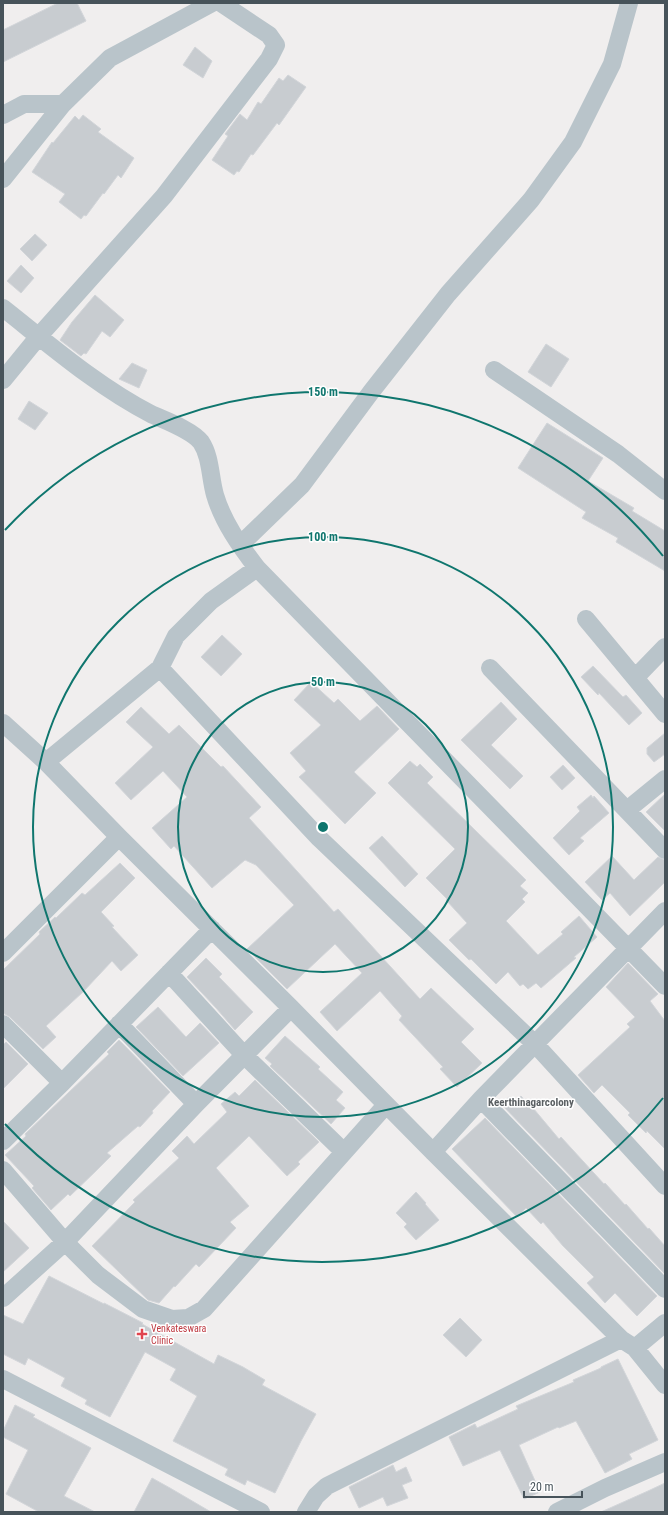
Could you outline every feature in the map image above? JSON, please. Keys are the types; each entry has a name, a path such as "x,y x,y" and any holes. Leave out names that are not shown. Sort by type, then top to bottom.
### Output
{"street":[{"path":"3,179 63,104 110,58 212,3"},
{"path":"3,380 39,336 164,196 269,59 276,45 269,35 222,3"},
{"path":"240,545 302,485 371,392 448,294 531,200 573,142 612,64 629,3"},
{"path":"3,115 24,104 63,104"},
{"path":"3,308 97,382 189,433 200,441 206,452 215,495 229,526 240,545 257,568 665,986"},
{"path":"494,370 618,454 665,491"},
{"path":"46,762 160,668 176,636 211,601 257,568"},
{"path":"586,619 665,714"},
{"path":"635,678 665,647"},
{"path":"160,668 319,838 535,1044 665,1186"},
{"path":"490,668 665,850"},
{"path":"3,724 46,762 118,837 291,1008 432,1152 628,1344 665,1385"},
{"path":"627,810 665,778"},
{"path":"3,953 118,837"},
{"path":"432,1152 481,1099 665,912"},
{"path":"3,1141 62,1083 212,929"},
{"path":"169,973 244,1055 344,1152"},
{"path":"3,1298 65,1242 196,1104 291,1008"},
{"path":"3,1024 62,1083"},
{"path":"119,1024 196,1104"},
{"path":"481,1099 665,1289"},
{"path":"3,1170 65,1242 98,1275 143,1309 172,1319 188,1318 204,1309 386,1105"},
{"path":"306,1512 316,1496 327,1486 628,1344 665,1323"},
{"path":"3,1379 262,1512"},
{"path":"557,1512 605,1488 665,1462"}],"building":[{"path":"58,3 77,3 86,21 3,62 3,30"},
{"path":"195,47 212,61 203,78 183,65"},
{"path":"288,75 306,87 279,125 277,123 253,155 251,154 239,172 237,171 234,175 212,160 228,136 225,134 240,114 247,120 258,102 261,104 279,78 283,81"},
{"path":"83,115 101,129 98,132 134,158 121,178 118,175 86,216 84,215 81,219 59,202 65,194 32,172 52,142 53,143 75,116 79,120"},
{"path":"35,234 47,245 32,261 20,249"},
{"path":"21,265 34,278 21,293 7,281"},
{"path":"95,295 124,320 110,337 102,331 86,354 84,353 81,356 60,340 72,322"},
{"path":"546,344 569,359 551,387 528,372"},
{"path":"132,363 147,370 139,388 119,379"},
{"path":"29,401 48,413 35,430 18,419"},
{"path":"547,423 603,458 588,481 634,508 632,511 665,531 665,571 616,542 618,538 582,518 586,512 518,468"},
{"path":"222,635 242,654 221,676 201,657"},
{"path":"593,666 623,697 626,695 642,713 629,725 599,693 598,695 581,677"},
{"path":"311,682 334,703 338,699 360,721 377,706 399,729 354,772 376,793 345,824 299,777 306,771 290,753 321,725 294,700"},
{"path":"501,702 517,719 491,745 523,776 510,789 461,740"},
{"path":"141,707 169,734 179,725 221,767 223,766 261,807 249,818 334,912 338,909 420,999 431,988 474,1029 461,1042 482,1063 457,1087 440,1069 443,1067 399,1020 402,1016 380,991 337,1031 320,1012 362,973 335,944 287,989 247,949 294,905 256,865 245,860 212,888 174,846 171,849 152,828 187,797 163,771 131,800 115,783 153,747 126,722"},
{"path":"665,733 665,754 654,762 647,754 647,748"},
{"path":"410,761 417,767 420,764 433,777 427,783 526,880 520,886 528,893 522,899 525,902 506,921 538,955 563,934 561,932 579,916 597,937 574,957 576,958 541,988 536,983 528,989 523,984 520,986 508,972 496,984 449,940 467,923 446,900 447,899 426,878 455,849 388,783"},
{"path":"563,765 575,778 562,790 550,777"},
{"path":"665,794 665,831 646,812"},
{"path":"591,795 593,798 594,796 609,813 580,838 584,841 569,855 553,838 580,811 577,807"},
{"path":"382,836 418,874 405,887 369,848"},
{"path":"612,856 634,880 658,857 665,860 665,882 630,916 610,893 602,900 585,882"},
{"path":"120,863 135,878 101,912 114,926 112,927 138,955 121,971 112,961 83,992 46,1026 56,1037 43,1049 10,1017 3,1013 3,970 55,917 56,918 82,893 85,895"},
{"path":"206,958 222,974 219,977 253,1012 235,1030 187,977"},
{"path":"628,963 658,994 650,1001 665,1021 665,1149 628,1115 630,1113 602,1085 594,1093 578,1075 630,1027 627,1024 635,1017 606,987"},
{"path":"158,1007 186,1037 200,1023 219,1043 183,1076 136,1027"},
{"path":"285,1036 320,1067 318,1069 343,1092 336,1100 345,1108 331,1124 270,1066 272,1064 265,1058"},
{"path":"119,1040 170,1092 152,1111 153,1113 140,1127 138,1126 107,1153 111,1156 97,1170 70,1196 68,1194 51,1210 32,1188 34,1186 5,1155 109,1054 107,1052"},
{"path":"6,1042 28,1064 3,1089 3,1045"},
{"path":"255,1080 319,1142 298,1162 300,1164 287,1176 249,1136 216,1168 249,1206 230,1222 236,1228 199,1267 196,1264 159,1303 148,1300 92,1246 135,1202 133,1200 179,1158 172,1151 187,1136 194,1144 227,1112 221,1104 235,1092 239,1096"},
{"path":"521,1096 527,1103 528,1102 559,1139 561,1137 604,1184 605,1183 625,1205 626,1204 665,1246 665,1274 501,1104 509,1097 514,1102"},
{"path":"485,1118 657,1296 637,1316 615,1293 605,1303 587,1283 594,1277 563,1246 543,1222 541,1224 526,1208 517,1217 452,1149"},
{"path":"416,1192 439,1220 416,1240 404,1227 407,1224 396,1213"},
{"path":"3,1221 29,1248 3,1272"},
{"path":"49,1276 143,1323 142,1324 214,1364 218,1355 243,1367 265,1380 262,1385 316,1414 275,1493 247,1480 245,1485 225,1475 228,1469 173,1441 197,1396 170,1380 176,1369 145,1352 110,1417 85,1404 87,1400 61,1386 65,1378 28,1358 25,1365 3,1354 3,1315 23,1324"},
{"path":"460,1318 482,1340 466,1357 443,1335"},
{"path":"618,1359 658,1440 629,1454 632,1459 605,1473 576,1421 559,1428 558,1427 519,1445 540,1492 524,1499 500,1450 463,1466 449,1437 475,1424 477,1428 518,1409 516,1406 574,1382 573,1380"},
{"path":"15,1405 35,1415 33,1417 91,1448 64,1496 95,1512 39,1512 6,1494 28,1450 3,1437 3,1431"},
{"path":"393,1465 396,1472 406,1467 412,1481 402,1485 408,1498 387,1506 383,1497 359,1508 349,1487"},
{"path":"152,1478 170,1488 211,1512 134,1512"},
{"path":"665,1483 665,1512 601,1512 648,1491"}],"place":[{"name":"Venkateswara Clinic","path":"142,1334"}],"district":[{"name":"Keerthinagarcolony","path":"531,1102"}]}
